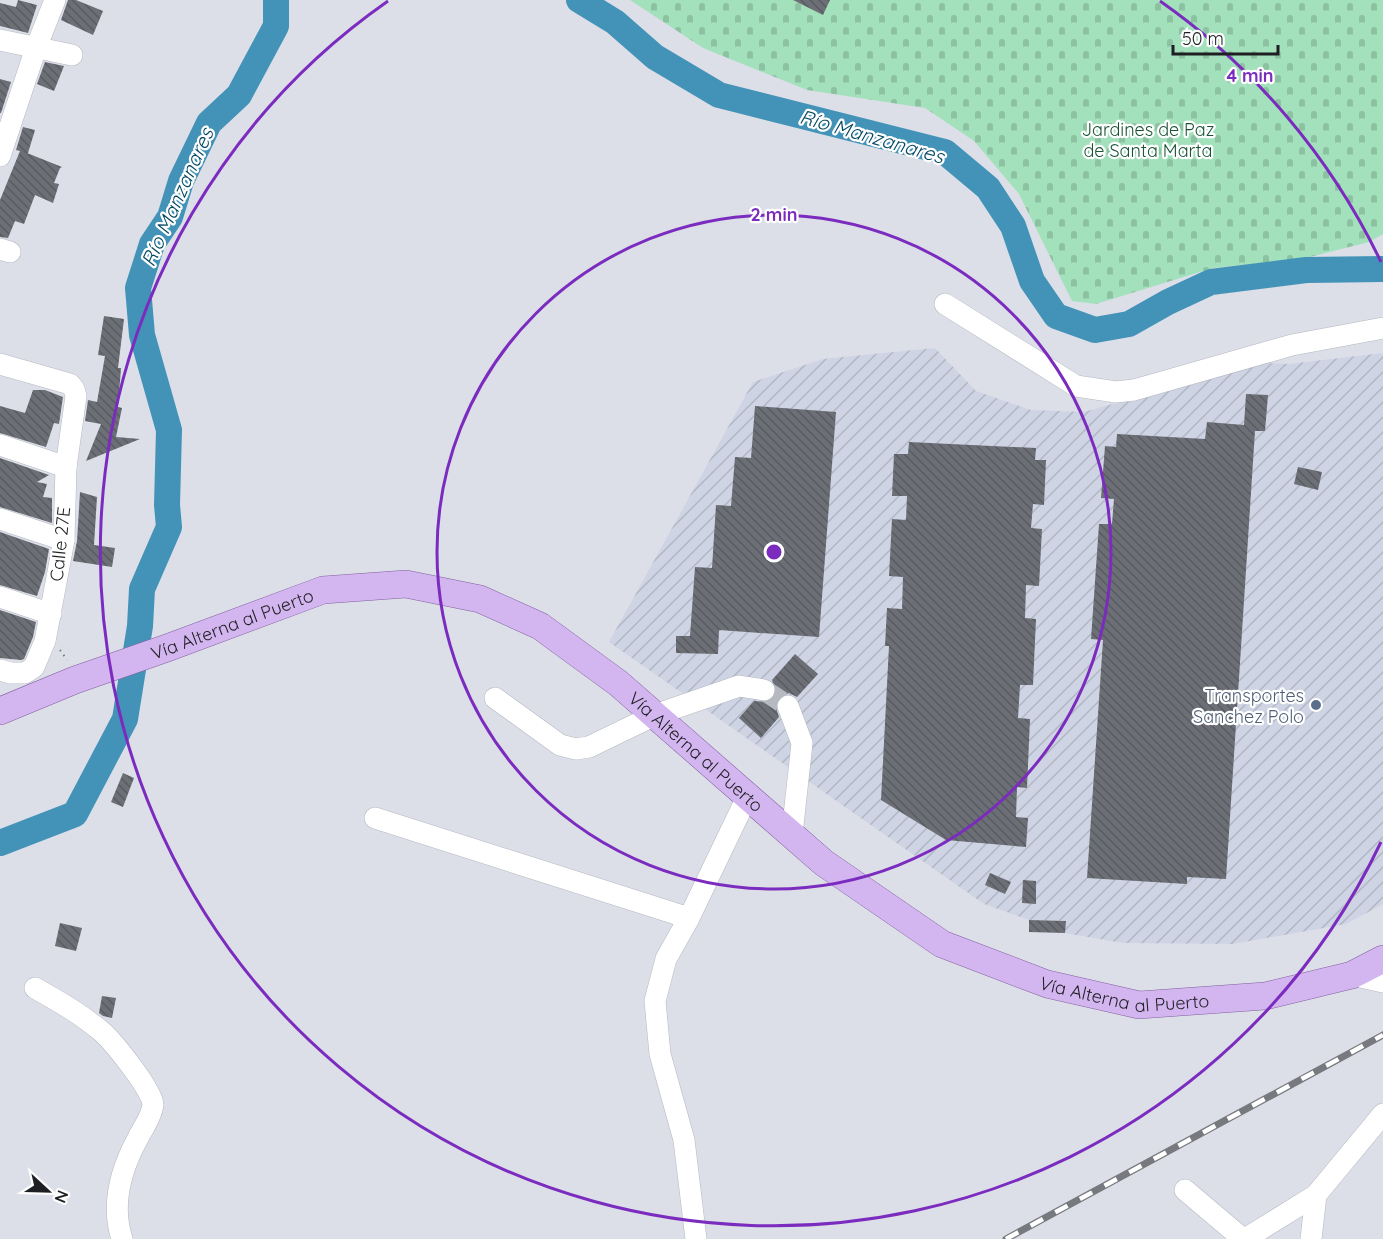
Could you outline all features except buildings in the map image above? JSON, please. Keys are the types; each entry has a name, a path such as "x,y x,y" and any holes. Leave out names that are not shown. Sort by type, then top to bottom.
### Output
{"main road":[{"name":"Vía Alterna al Puerto","path":"0,711 75,680 324,590 406,584 480,599 540,626 618,683 824,863 942,944 1047,984 1139,1005 1265,996 1352,975 1383,959"}],"street":[{"path":"0,156 36,48 55,0"},
{"path":"0,40 72,55"},
{"path":"945,304 1076,386 1116,392 1134,390 1292,345 1383,328"},
{"name":"Calle 27E","path":"0,364 69,384 76,396 66,467 64,540 45,641 34,667 25,672 11,673 0,670"},
{"path":"0,445 66,467"},
{"path":"0,519 64,540"},
{"path":"0,597 51,614"},
{"path":"495,699 560,745 576,749 589,747 655,715 739,686 764,690"},
{"path":"788,706 802,743 792,834"},
{"path":"696,1239 684,1140 660,1054 655,1001 666,959 689,918 748,795"},
{"path":"375,818 689,918"},
{"path":"1352,975 1383,982"},
{"path":"35,988 68,1007 102,1032 147,1086 153,1101 151,1113 125,1167 116,1201 117,1223 122,1239"},
{"path":"1185,1190 1244,1239 1316,1195 1383,1114"},
{"path":"1311,1239 1316,1195"}],"path":[{"path":"45,641 65,655 75,680"}],"shaded area":[{"path":"935,348 976,391 1031,410 1084,412 1259,363 1289,364 1383,353 1383,904 1346,924 1233,944 1123,943 1065,933 1065,921 1029,920 984,904 609,642 753,382 823,359"}],"green space":[{"name":"Jardines de Paz de Santa Marta","path":"630,0 1383,0 1383,234 1369,242 1302,259 1213,268 1096,304 1072,301 1019,194 974,141 925,108 807,90 703,48"}],"waterway":[{"name":"Río Manzanares","path":"0,843 75,814 125,719 140,626 142,589 169,527 167,505 169,430 142,335 138,288 152,244 170,217 181,181 209,123 239,95 276,26 276,0"},
{"name":"Río Manzanares","path":"579,0 615,22 655,57 719,95 945,152 988,188 1013,226 1032,281 1056,316 1095,330 1129,324 1168,302 1211,282 1306,270 1383,269"}],"tunnel":[{"path":"764,690 788,706"}],"railway":[{"path":"1006,1239 1383,1035"}],"place":[{"name":"Transportes Sanchez Polo","path":"1316,705"}]}
